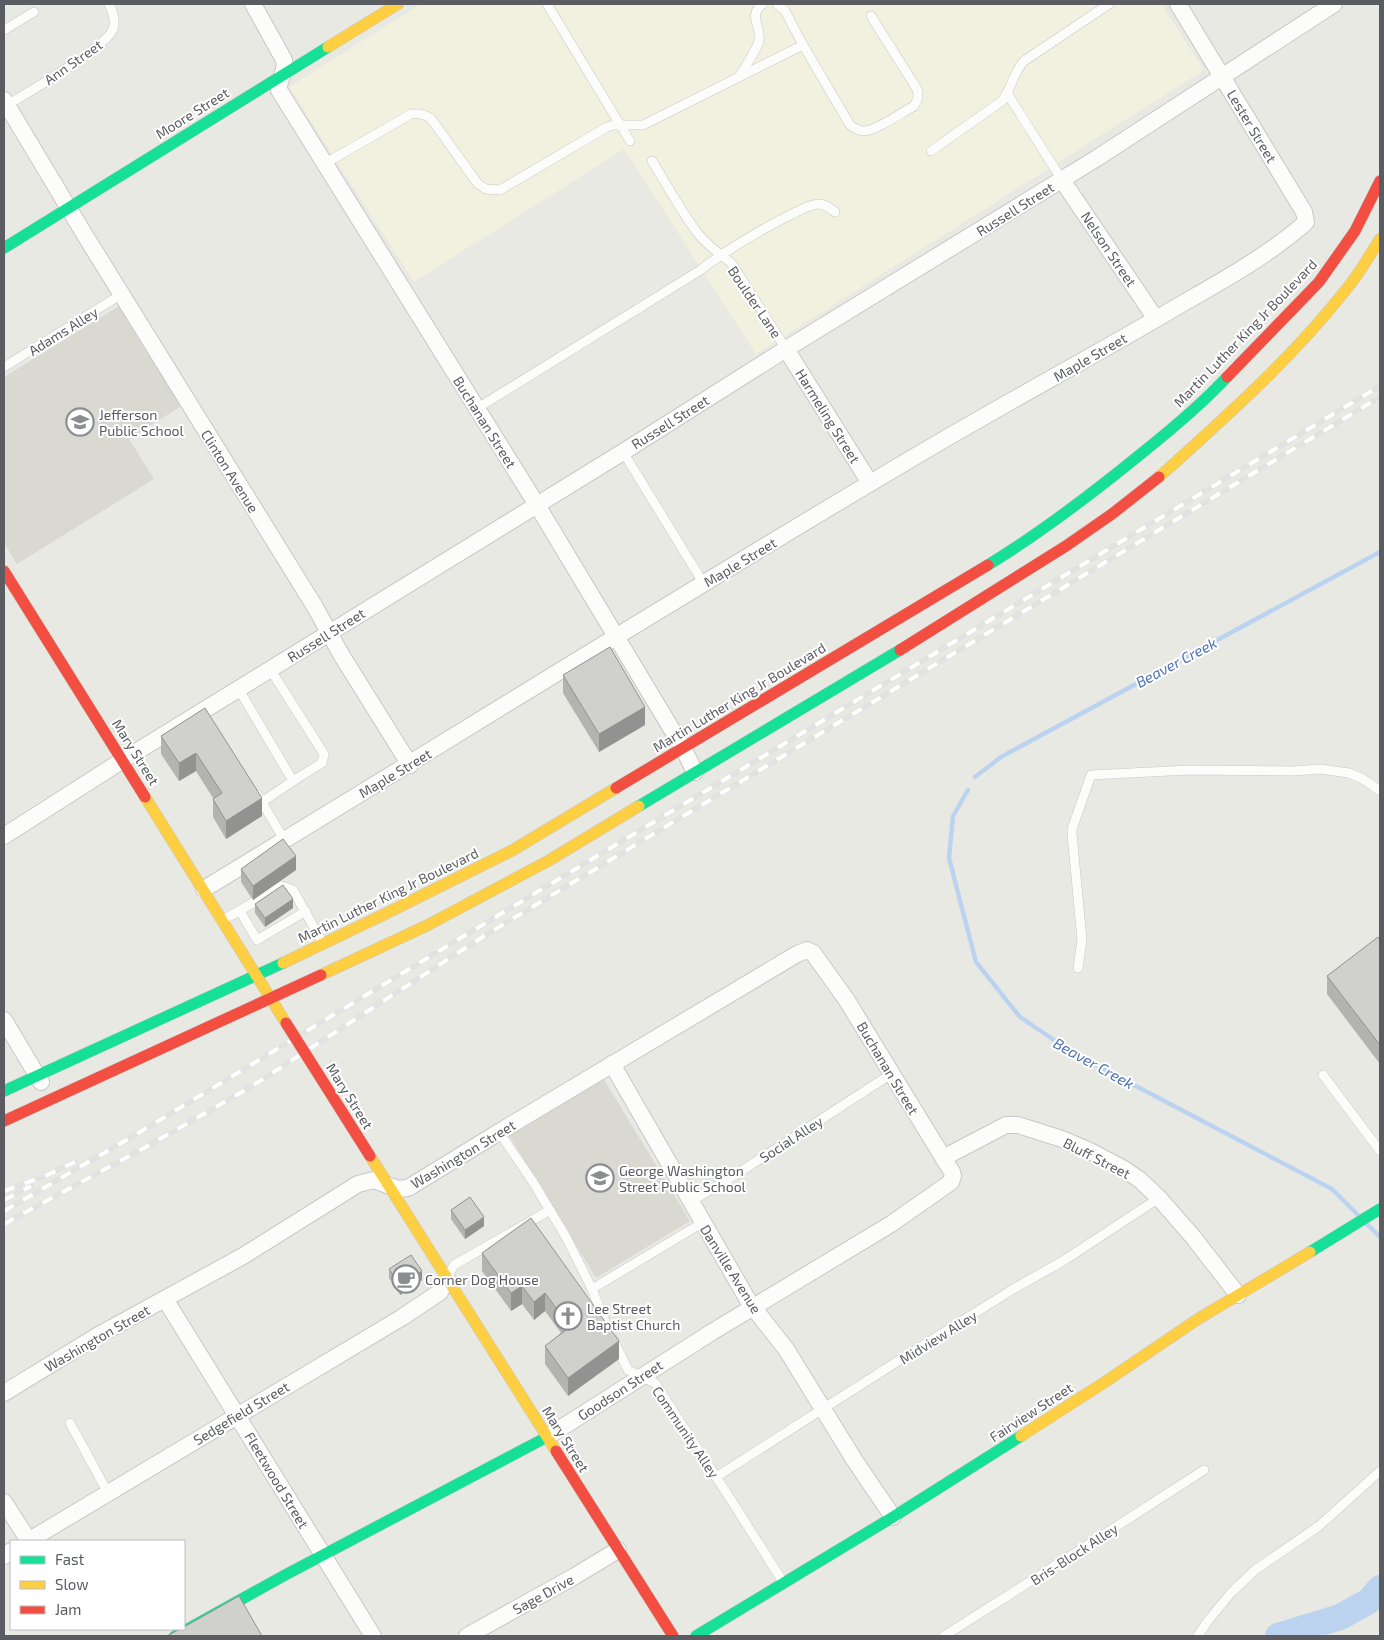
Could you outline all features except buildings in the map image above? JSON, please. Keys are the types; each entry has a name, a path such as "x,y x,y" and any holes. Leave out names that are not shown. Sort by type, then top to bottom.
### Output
{"main road":[{"name":"Moore Street","path":"4,248 283,73 398,4"},
{"name":"Martin Luther King Jr Boulevard","path":"4,1091 258,975 437,890 513,850 996,560 1040,531 1111,479 1212,394 1319,282 1355,231 1380,181"},
{"path":"4,1121 426,926 548,861 922,637 1066,546 1112,514 1156,479 1267,377 1330,309 1356,276 1380,239"},
{"name":"Mary Street","path":"4,571 388,1186 673,1636"},
{"name":"Fairview Street","path":"696,1636 893,1517 1105,1382 1198,1319 1380,1210"},
{"name":"Goodson Street","path":"175,1636 322,1555 547,1436"}],"street":[{"name":"Buchanan Street","path":"253,4 286,65 278,85 279,90 536,505 683,748 695,772"},
{"name":"Lester Street","path":"1178,4 1304,212 1306,222 1303,226 1281,242"},
{"name":"Russell Street","path":"4,836 122,760 207,714 238,688 1062,180 1334,4"},
{"name":"Clinton Avenue","path":"5,103 410,765"},
{"name":"Nelson Street","path":"1062,180 1156,319"},
{"name":"Maple Street","path":"204,890 410,765 615,637 870,483 987,414 1156,319 1234,273 1281,242"},
{"name":"Harmeling Street","path":"786,349 870,483"},
{"name":"Washington Street","path":"4,1393 97,1336 243,1256 358,1184 374,1180 398,1189 408,1188 797,954 807,950 814,953 832,978"},
{"name":"Buchanan Street","path":"832,978 943,1158"},
{"path":"6,1029 52,1099"},
{"name":"Danville Avenue","path":"612,1064 690,1202 753,1307 786,1349 893,1517"},
{"name":"Bluff Street","path":"943,1158 1006,1125 1018,1125 1062,1139 1090,1151 1132,1174 1159,1198 1193,1237 1238,1295"},
{"name":"Goodson Street","path":"547,1436 641,1376 891,1224 948,1186 953,1176 943,1158"},
{"name":"Sedgefield Street","path":"30,1540 401,1318 440,1292 446,1278"},
{"name":"Fleetwood Street","path":"165,1298 373,1636"},
{"path":"4,1502 27,1540"},
{"name":"Sage Drive","path":"467,1636 618,1550"}],"lane":[{"name":"Ann Street","path":"5,103 71,66 107,39 112,31 114,21 113,12 109,4"},
{"path":"547,4 630,141"},
{"path":"738,78 759,42 754,18 756,11 763,4"},
{"path":"777,4 785,11 850,125 857,130 863,131 871,130 914,106 919,94 871,16"},
{"path":"931,151 1002,101 1016,69 1024,61 1109,4"},
{"path":"4,30 34,12"},
{"path":"324,164 411,114 419,113 428,116 432,120 478,184 486,189 500,190 607,127 643,125 803,45"},
{"path":"1007,93 1062,180"},
{"name":"Boulder Lane","path":"652,161 700,236 715,252 732,264 786,349"},
{"path":"476,409 699,271 720,255 782,219 810,205 824,205 835,212"},
{"name":"Adams Alley","path":"4,368 122,294"},
{"path":"623,452 704,584"},
{"path":"262,802 322,763 324,754 270,669"},
{"path":"238,688 293,781"},
{"path":"1078,968 1082,940 1072,829 1091,775 1189,770 1294,772 1320,769 1349,774 1362,779 1380,791"},
{"path":"252,785 285,841"},
{"path":"223,920 282,886 293,890 323,944"},
{"path":"240,911 257,940 306,911"},
{"name":"Social Alley","path":"690,1202 737,1174 891,1074"},
{"path":"1322,1075 1380,1152"},
{"name":"Community Alley","path":"499,1132 566,1237 592,1289 608,1330 628,1370 655,1383 783,1582"},
{"name":"Midview Alley","path":"716,1477 1015,1288 1063,1261 1159,1198"},
{"path":"446,1278 454,1265 550,1210"},
{"path":"592,1289 702,1222"},
{"path":"70,1423 108,1493"},
{"name":"Bris-Block Alley","path":"944,1636 1204,1470"},
{"path":"1198,1636 1230,1594 1255,1570 1319,1526 1380,1471"}],"shaded area":[{"path":"421,4 1161,4 1204,70 756,354 624,149 414,282 289,87"},
{"name":"Jefferson Public School","path":"121,305 183,405 129,439 154,479 17,564 4,543 4,377"},
{"name":"George Washington Street Public School","path":"603,1078 690,1221 596,1278 509,1135"}],"waterway":[{"name":"Beaver Creek","path":"975,777 1001,757 1380,552"},
{"name":"Beaver Creek","path":"968,790 953,816 949,858 976,962 1020,1017 1073,1053 1332,1189 1358,1215"},
{"name":"Beaver Creek","path":"1367,1224 1380,1237"},
{"name":"Beaver Creek","path":"1278,1636 1340,1617 1369,1601 1380,1588"}],"railway":[{"path":"4,1211 135,1135 1380,386"},
{"path":"4,1224 146,1147 249,1088 484,936 1380,397"},
{"path":"4,1191 45,1176 75,1162"},
{"path":"4,1200 31,1186"}],"traffic: fast":[{"path":"4,248 328,47"},
{"path":"988,565 1048,526 1105,483 1186,416 1227,377"},
{"path":"639,806 900,650"},
{"path":"4,1091 283,963"},
{"path":"1310,1252 1380,1209"},
{"path":"696,1636 893,1517 1021,1436"},
{"path":"175,1636 287,1574 547,1437"}],"traffic: slow":[{"path":"328,47 398,4"},
{"path":"1159,477 1237,406 1287,357 1355,278 1380,239"},
{"path":"283,963 513,850 616,788"},
{"path":"145,797 286,1023"},
{"path":"321,975 426,926 548,861 639,806"},
{"path":"370,1156 556,1451"},
{"path":"1021,1436 1198,1319 1310,1252"}],"traffic: jam":[{"path":"1227,377 1319,282 1355,231 1380,181"},
{"path":"900,650 1066,546 1112,514 1159,477"},
{"path":"616,788 988,565"},
{"path":"4,571 145,797"},
{"path":"4,1121 321,975"},
{"path":"286,1023 370,1156"},
{"path":"556,1451 673,1636"}],"place":[{"name":"Jefferson Public School","path":"80,422"},
{"name":"George Washington Street Public School","path":"600,1178"},
{"name":"Corner Dog House","path":"406,1279"},
{"name":"Lee Street Baptist Church","path":"568,1316"}]}
